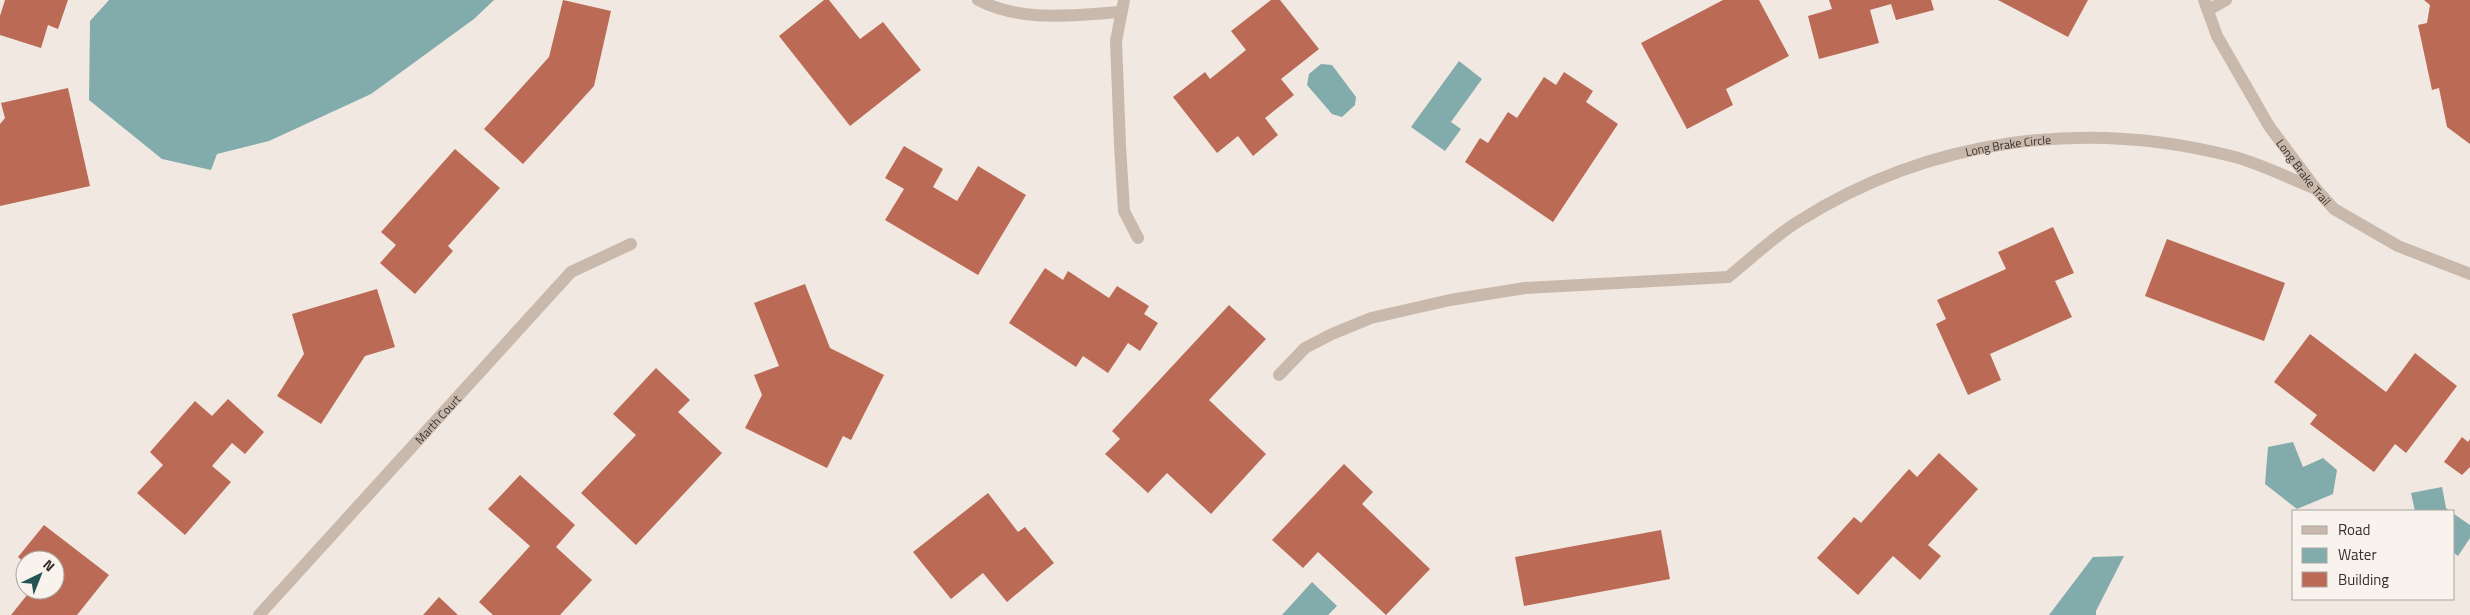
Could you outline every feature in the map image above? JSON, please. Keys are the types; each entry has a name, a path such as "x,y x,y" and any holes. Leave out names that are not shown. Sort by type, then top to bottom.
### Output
{"street":[{"path":"978,0 1013,14 1046,16 1122,6 1116,41 1124,211 1138,238"},
{"path":"2206,5 2226,0"},
{"name":"Long Brake Trail","path":"2206,5 2217,36 2269,126 2316,189 2334,209 2398,246 2470,274"},
{"name":"Long Brake Circle","path":"1279,375 1305,348 1332,334 1371,318 1450,300 1525,288 1728,277 1798,221 1871,183 1974,149 2054,137 2142,140 2232,156 2316,189"},
{"name":"Marth Court","path":"259,615 572,272 631,244"}],"water":[{"path":"109,0 494,0 474,19 371,94 269,141 217,154 211,170 162,159 89,100 90,21"},
{"path":"1459,61 1482,79 1451,122 1461,129 1445,151 1411,127"},
{"path":"1321,64 1332,65 1356,97 1355,105 1342,117 1332,114 1307,85 1309,74"},
{"path":"2293,442 2303,467 2323,458 2337,470 2333,494 2297,509 2265,484 2268,447"},
{"path":"2442,487 2446,508 2449,510 2415,510 2411,493"},
{"path":"2455,515 2470,525 2470,538 2458,556 2455,554"},
{"path":"2124,556 2096,611 2096,615 2049,615 2093,557"},
{"path":"1312,582 1337,606 1328,615 1282,615"}],"building":[{"path":"5,0 68,0 58,29 48,25 41,48 0,35 0,16"},
{"path":"563,0 611,11 594,86 523,164 484,129 549,57"},
{"path":"824,0 829,0 860,39 883,22 921,70 850,126 779,36"},
{"path":"1271,0 1280,0 1319,49 1281,79 1294,95 1265,118 1278,135 1253,156 1238,136 1217,153 1173,97 1205,72 1210,79 1246,50 1231,31"},
{"path":"1723,0 1759,0 1789,56 1726,89 1733,105 1687,129 1641,43"},
{"path":"1829,0 1931,0 1934,10 1896,20 1891,4 1870,10 1879,43 1819,59 1808,16 1832,9"},
{"path":"1998,0 2088,0 2068,37"},
{"path":"2424,0 2470,0 2470,144 2447,127 2439,88 2432,90 2418,25 2427,23 2430,5"},
{"path":"1564,72 1593,91 1586,102 1618,124 1553,222 1465,162 1480,138 1488,143 1508,112 1517,118 1544,77 1556,85"},
{"path":"68,88 90,186 0,206 0,124 5,118 1,103"},
{"path":"904,146 943,169 933,187 957,201 978,166 1026,195 978,275 885,220 904,189 885,178"},
{"path":"455,149 500,188 448,246 453,251 415,294 380,263 396,245 381,232"},
{"path":"2053,227 2074,273 2055,281 2072,317 1990,354 2001,380 1968,395 1936,324 1946,319 1937,300 2006,269 1998,252"},
{"path":"2167,239 2285,283 2264,341 2145,296"},
{"path":"1045,268 1063,280 1068,271 1109,298 1117,286 1149,306 1144,314 1158,323 1140,351 1128,343 1108,373 1083,356 1076,367 1009,323"},
{"path":"805,284 830,348 884,375 851,440 843,436 827,468 745,428 762,395 754,375 779,366 754,303"},
{"path":"377,289 395,347 365,356 321,424 277,396 304,354 292,314"},
{"path":"1229,305 1266,339 1209,400 1266,454 1211,514 1167,473 1148,493 1105,454 1120,439 1112,431"},
{"path":"2310,334 2386,392 2415,353 2457,386 2406,453 2395,444 2374,472 2310,424 2317,415 2274,382"},
{"path":"656,368 690,400 678,412 722,453 636,545 581,493 636,435 613,414"},
{"path":"228,399 264,432 245,454 232,443 212,466 231,482 185,535 137,493 163,465 150,452 195,401 212,416"},
{"path":"2462,437 2468,442 2470,439 2470,467 2462,475 2444,462"},
{"path":"1939,453 1978,489 1928,545 1941,556 1920,580 1893,556 1858,595 1817,558 1854,517 1861,523 1909,469 1917,477"},
{"path":"1344,464 1373,492 1362,504 1430,569 1386,615 1318,552 1303,568 1272,540"},
{"path":"520,475 575,525 556,547 592,580 560,615 493,615 479,602 530,546 488,509"},
{"path":"988,493 1018,532 1025,527 1054,563 1007,602 983,573 951,599 913,552"},
{"path":"44,525 109,575 77,615 11,615 23,600 65,600 65,550 24,550"},
{"path":"1661,530 1670,579 1524,606 1515,557"},
{"path":"439,597 458,615 423,615"}]}
